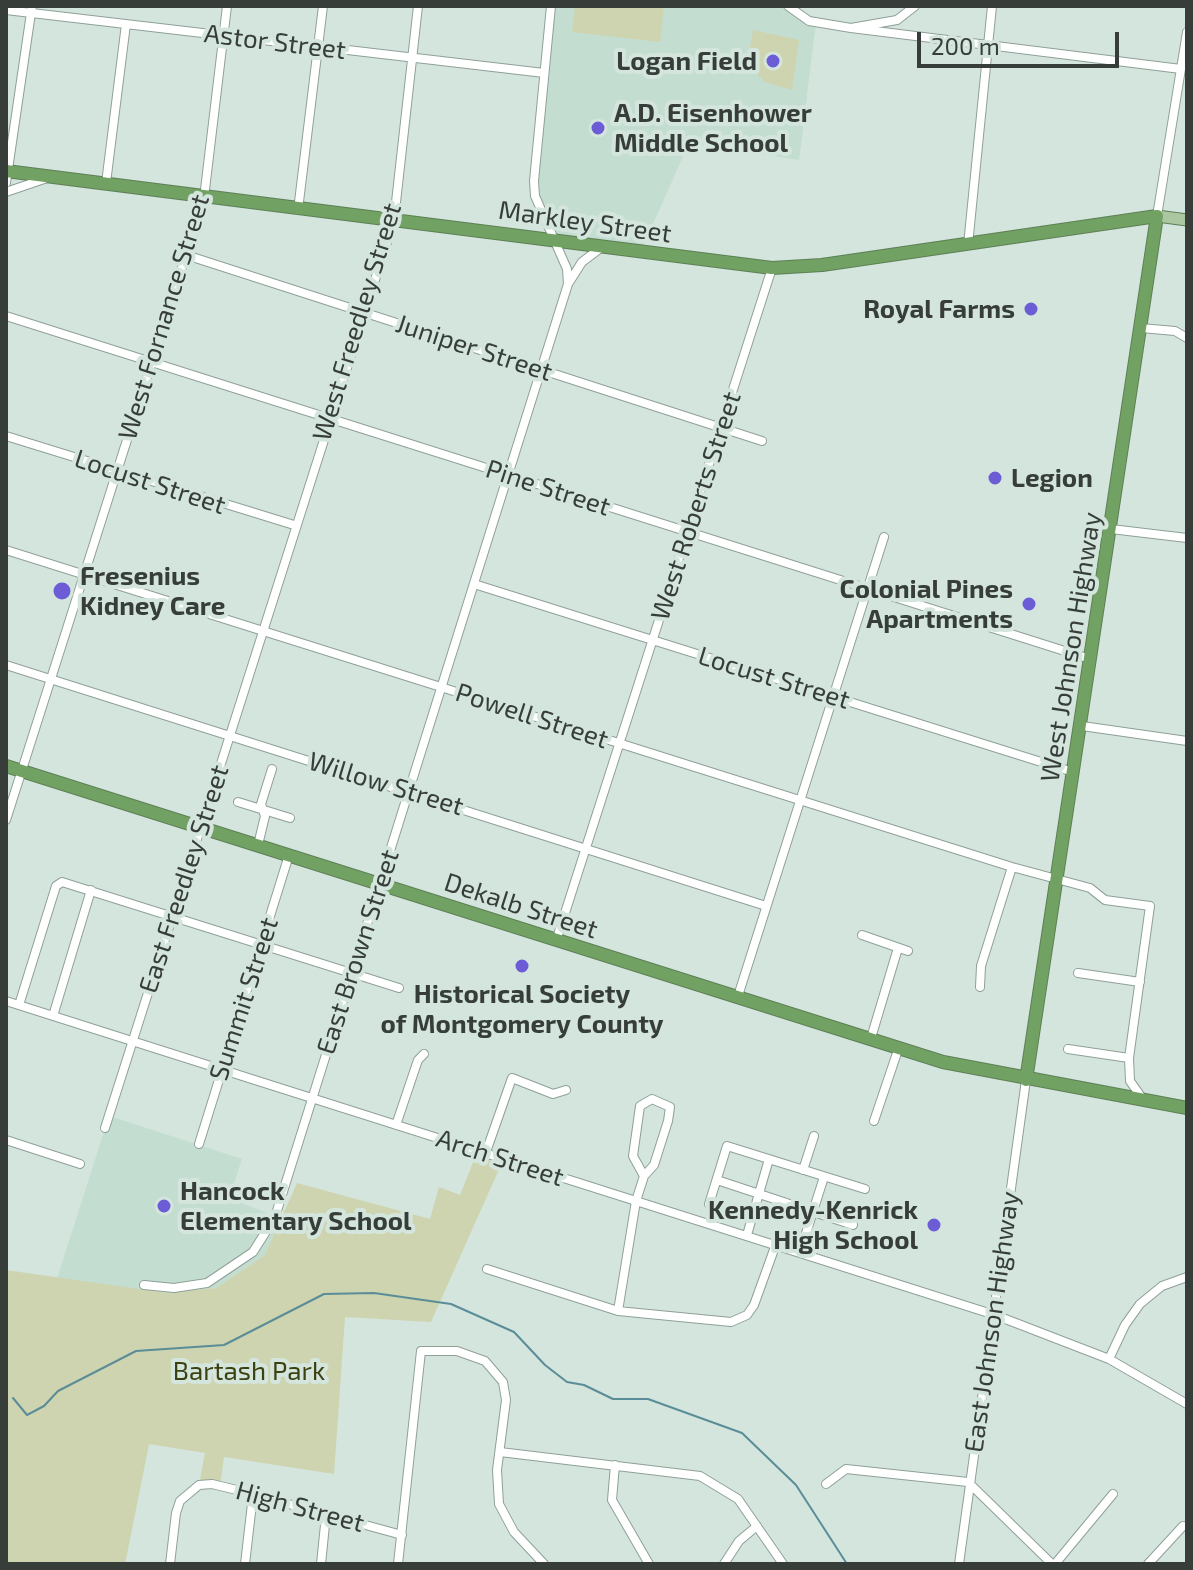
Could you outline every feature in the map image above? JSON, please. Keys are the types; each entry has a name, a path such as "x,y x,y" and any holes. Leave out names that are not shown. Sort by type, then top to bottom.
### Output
{"highway":[{"name":"Markley Street","path":"7,175 106,183 298,210 772,268 814,266 1157,216"},
{"name":"West Johnson Highway","path":"1026,1080 1157,216"},
{"name":"Dekalb Street","path":"6,766 943,1062 1187,1108"}],"main road":[{"path":"1157,216 1187,220"}],"street":[{"name":"West Fornance Street","path":"6,820 204,198 227,6"},
{"path":"298,210 323,6"},
{"name":"West Freedley Street","path":"262,631 394,220 418,6"},
{"path":"551,6 534,181 535,196 567,269 568,284"},
{"path":"788,6 809,21 851,28 1181,69"},
{"path":"851,28 897,20 915,6"},
{"path":"968,245 992,6"},
{"name":"Astor Street","path":"6,10 31,9 318,48 544,73"},
{"path":"7,175 31,9"},
{"path":"106,183 126,24"},
{"name":"West Johnson Highway","path":"1157,216 1187,32"},
{"path":"6,192 48,178"},
{"path":"568,284 582,262 603,247"},
{"name":"Juniper Street","path":"186,255 762,441"},
{"name":"West Roberts Street","path":"556,941 772,268"},
{"name":"East Brown Street","path":"144,1285 174,1288 207,1283 253,1252 275,1217 568,284"},
{"name":"Pine Street","path":"6,316 1090,659"},
{"path":"1141,328 1175,331 1187,338"},
{"name":"Locust Street","path":"6,436 294,525"},
{"path":"1111,529 1187,538"},
{"path":"738,996 884,537"},
{"name":"Powell Street","path":"6,550 1057,882 1090,888 1105,900 1150,906 1140,982"},
{"name":"Locust Street","path":"474,584 1073,772"},
{"name":"East Freedley Street","path":"105,1128 262,631"},
{"name":"Willow Street","path":"6,665 766,906"},
{"path":"1082,726 1187,741"},
{"path":"258,845 265,816 262,809 272,769"},
{"path":"238,802 290,818"},
{"name":"Summit Street","path":"199,1144 289,855"},
{"path":"980,987 981,966 1012,867"},
{"path":"19,1005 58,882 399,988"},
{"path":"53,1016 91,890"},
{"path":"862,935 908,951"},
{"path":"871,1038 898,948"},
{"path":"1078,973 1140,982 1129,1058 1133,1089 1138,1096 1154,1103"},
{"name":"Arch Street","path":"6,1001 221,1072 486,1152 995,1315 1109,1359 1187,1404"},
{"path":"874,1121 899,1047"},
{"path":"1068,1049 1129,1058"},
{"path":"396,1125 418,1060 424,1054"},
{"path":"486,1152 512,1078 553,1094 566,1090"},
{"name":"East Johnson Highway","path":"959,1564 1026,1080"},
{"path":"618,1311 636,1201 644,1176 654,1165 670,1107 652,1099 640,1106 633,1156 644,1176"},
{"path":"803,1170 814,1136"},
{"path":"6,1140 80,1164"},
{"path":"709,1204 727,1146 865,1189"},
{"path":"747,1235 769,1159"},
{"path":"800,1252 824,1177"},
{"path":"717,1180 853,1225"},
{"path":"487,1269 618,1311 731,1322 743,1318 754,1305 776,1244"},
{"path":"1109,1359 1125,1325 1140,1304 1162,1286 1187,1277"},
{"path":"398,1564 421,1351 472,1354 495,1371 503,1382 506,1400 497,1487 505,1519 544,1564"},
{"path":"500,1452 700,1476 738,1499 783,1564"},
{"path":"615,1465 612,1500 649,1564"},
{"path":"826,1484 846,1469 968,1482 1053,1564 1113,1494"},
{"name":"High Street","path":"170,1564 180,1501 199,1485 212,1484 402,1535"},
{"path":"245,1564 253,1495"},
{"path":"321,1564 326,1515"},
{"path":"724,1564 739,1541 757,1526"},
{"path":"1148,1564 1183,1526"}],"shaded area":[{"path":"551,6 787,6 816,23 799,160 689,143 640,253 553,239 534,181"},
{"name":"Hancock Elementary School","path":"109,1116 242,1159 229,1198 282,1219 265,1255 216,1288 167,1293 57,1279"}],"green space":[{"path":"575,6 664,6 660,42 572,32"},
{"name":"Logan Field","path":"753,30 799,40 792,90 765,82 753,70 749,53"},
{"name":"Bartash Park","path":"478,1150 504,1158 431,1322 345,1317 334,1474 224,1457 220,1486 199,1485 205,1453 149,1444 125,1564 6,1564 6,1270 167,1293 216,1288 265,1255 297,1183 430,1219 439,1187 460,1195"}],"waterway":[{"path":"13,1398 27,1415 44,1406 58,1391 136,1351 224,1345 324,1294 374,1293 451,1304 514,1332 545,1365 567,1382 584,1385 613,1399 648,1399 742,1433 796,1485 847,1564"}],"place":[{"name":"Logan Field","path":"773,61"},
{"name":"A.D. Eisenhower Middle School","path":"598,128"},
{"name":"Royal Farms","path":"1031,309"},
{"name":"Legion","path":"995,478"},
{"name":"Fresenius Kidney Care","path":"62,591"},
{"name":"Colonial Pines Apartments","path":"1029,604"},
{"name":"Historical Society of Montgomery County","path":"522,966"},
{"name":"Hancock Elementary School","path":"164,1206"},
{"name":"Kennedy-Kenrick High School","path":"934,1225"}]}
